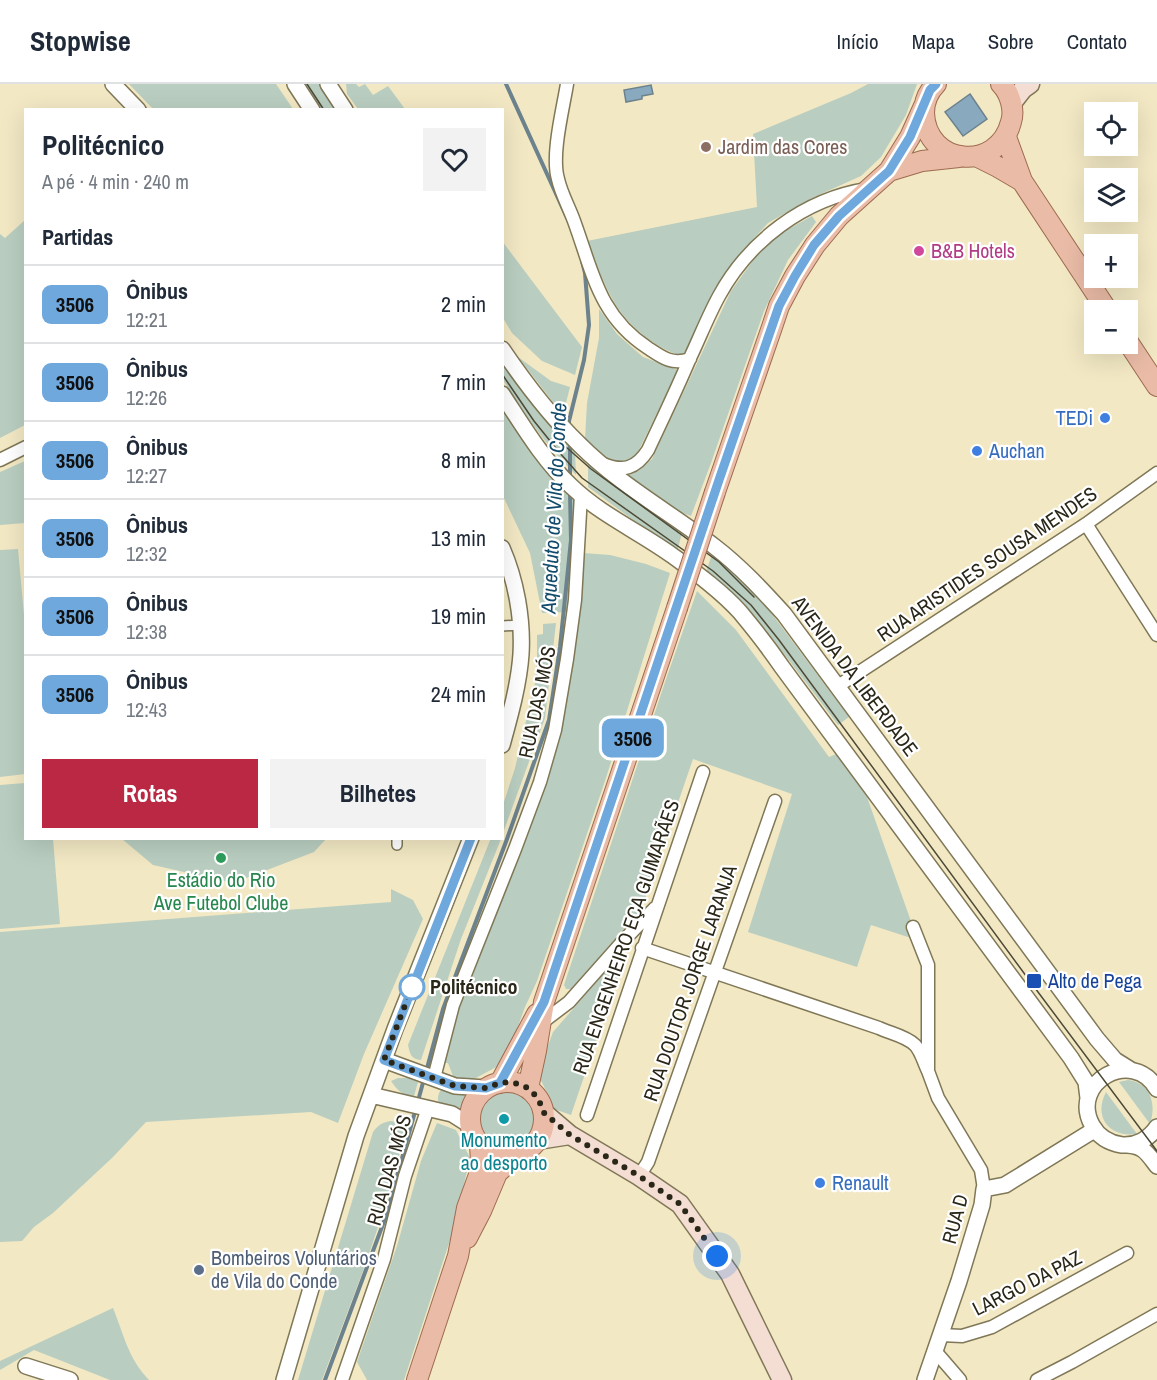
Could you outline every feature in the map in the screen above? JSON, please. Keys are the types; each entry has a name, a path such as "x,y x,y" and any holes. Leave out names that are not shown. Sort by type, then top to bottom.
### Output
{"main road":[{"path":"889,171 922,161 969,157 994,150 1006,137 1012,121 1012,104 1001,84"},
{"path":"1012,104 1023,88 1030,84"},
{"path":"930,91 925,123 932,139 944,151 998,167 1022,181"},
{"path":"528,1088 544,1002 779,306 814,245 839,216 889,171 910,137 930,91"},
{"path":"1006,137 1022,181 1100,300"},
{"path":"1137,354 1155,379"},
{"path":"493,1085 509,1082 519,1084 528,1088 540,1103 544,1122 542,1131 538,1140 523,1152 514,1155 488,1151 476,1139 470,1116 478,1096 493,1085 544,1002"},
{"path":"543,1112 570,1135 639,1176 680,1204 730,1274 782,1380"},
{"path":"538,1140 570,1135"},
{"path":"417,1380 458,1256 467,1208 479,1176 480,1145"},
{"path":"458,1256 497,1173 514,1155"}],"street":[{"path":"113,84 136,108"},
{"path":"295,84 311,108"},
{"path":"328,84 344,108"},
{"path":"567,84 556,153 558,179 590,271 600,293 624,329 640,343 664,358 675,362 690,359"},
{"path":"598,462 614,468 624,468 642,459 720,295 738,266 759,244 781,225 820,203 853,191 868,189"},
{"name":"AVENIDA DA LIBERDADE","path":"504,351 534,392 579,445 619,478 716,548 784,614 1097,1039 1115,1060 1148,1078 1156,1086"},
{"path":"504,397 556,472 581,495 611,518 673,556 739,611 772,652 1071,1058 1086,1082 1087,1107 1094,1130 1114,1144 1137,1146 1144,1150 1157,1166"},
{"path":"0,460 24,448"},
{"name":"RUA ARISTIDES SOUSA MENDES","path":"838,686 1086,524 1157,473"},
{"name":"RUA DAS MÓS","path":"434,1078 453,1005 540,782 555,730 575,600 581,495"},
{"path":"1086,524 1157,634"},
{"path":"504,553 512,575 520,625 521,654 504,736"},
{"path":"504,626 520,625"},
{"name":"RUA ENGENHEIRO EÇA GUIMARÃES","path":"587,1115 703,772"},
{"name":"RUA DOUTOR JORGE LARANJA","path":"639,1176 648,1162 774,801"},
{"path":"284,1380 356,1136 470,840"},
{"path":"540,1024 569,1002 624,940 658,906"},
{"path":"913,927 928,965 928,1071"},
{"path":"642,948 879,1028 914,1043 938,1098 981,1170 984,1189"},
{"path":"384,1060 455,1086 493,1085"},
{"path":"1088,1098 1092,1088 1105,1075 1113,1071 1131,1070"},
{"path":"371,1095 453,1114 471,1126"},
{"name":"RUA DAS MÓS","path":"342,1380 384,1259 405,1176 428,1108"},
{"path":"1126,1145 1149,1137 1157,1127"},
{"name":"RUA D","path":"925,1380 963,1270 982,1205 984,1189 1005,1185 1094,1130"},
{"name":"LARGO DA PAZ","path":"941,1335 962,1336 992,1327 1127,1253"},
{"path":"1038,1380 1157,1314"},
{"path":"935,1351 960,1380"},
{"path":"26,1366 70,1380"}],"green space":[{"path":"129,84 276,84 292,108 152,108"},
{"path":"303,84 320,84 336,108 319,108"},
{"path":"346,84 356,84 359,87 365,84 373,95 388,86 404,108 357,108 347,94"},
{"path":"868,84 917,84 906,115 881,157 861,176 812,198 768,223 737,257 713,294 683,356 663,348 635,328 614,302 587,241 757,207 753,134"},
{"path":"812,216 816,222 788,260 764,311 691,516 671,509 621,474 638,471 652,459 731,291 759,252 783,232"},
{"path":"24,221 24,426 0,438 0,234 5,238"},
{"path":"504,244 582,347 575,375 542,361 512,333 504,320"},
{"path":"599,309 617,334 643,357 678,370 634,460 614,462 602,457 585,439 587,403 599,338"},
{"path":"518,357 551,381 570,387 563,415"},
{"path":"504,360 546,418 575,452 576,475 552,450 504,382"},
{"path":"504,407 575,497 574,548 568,612 542,613 530,553 504,498"},
{"path":"24,461 24,523 0,525 0,472"},
{"path":"588,463 635,499 683,529 677,552 588,487"},
{"path":"18,549 24,615 24,774 0,777 0,550"},
{"path":"583,553 610,555 670,573 606,778 537,981 509,1051 502,1064 474,1079 463,1081 453,1076 448,1063 444,1063 457,1009 547,781 561,727 572,666 580,611"},
{"path":"712,554 742,580 766,606 849,717 838,725 766,630 743,605 706,572"},
{"path":"697,591 736,630 829,757 836,754 867,797 913,927 914,939 871,925 857,967 748,932 792,794 693,759 642,908 571,989 566,989 564,985"},
{"path":"556,623 545,718 504,830 504,802 515,768 535,683 537,635 543,634 543,624"},
{"path":"24,783 24,840 53,840 60,924 0,929 0,785"},
{"name":"Estádio do Rio Ave Futebol Clube","path":"123,840 325,840 314,852 233,883 153,865"},
{"path":"490,840 501,840 461,939 421,1060 412,1056 408,1045"},
{"path":"391,889 413,900 423,919 364,1054 338,1123 311,1112 146,1122 113,1157 53,1213 34,1227 22,1241 0,1242 0,932 391,902"},
{"path":"614,962 622,965 571,1115 554,1109 539,1077 540,1067 553,1032"},
{"path":"398,1078 409,1078 418,1082 414,1096 401,1092 391,1081"},
{"path":"1128,1080 1142,1085 1150,1095 1153,1109 1150,1124 1119,1082"},
{"path":"446,1089 468,1092 461,1110 440,1104 438,1097 440,1091"},
{"path":"499,1089 511,1089 526,1097 534,1112 534,1124 526,1139 511,1147 499,1147 484,1139 476,1124 476,1112 484,1097"},
{"path":"1106,1092 1137,1134 1119,1133 1106,1124 1101,1110"},
{"path":"391,1121 408,1124 366,1263 322,1380 298,1380 373,1132 381,1124"},
{"path":"437,1123 456,1130 470,1158 454,1228 404,1380 367,1380 357,1362 397,1246 421,1161"},
{"path":"113,1308 131,1355 149,1380 110,1380 34,1350 0,1370 0,1361"}],"water":[{"path":"651,85 653,94 626,102 624,90"},
{"path":"970,94 987,119 963,136 945,112"}],"waterway":[{"name":"Aqueduto de Vila do Conde","path":"506,84 568,220"},
{"name":"Aqueduto de Vila do Conde","path":"569,428 589,325 582,261"},
{"name":"Aqueduto de Vila do Conde","path":"570,442 570,479"},
{"name":"Aqueduto de Vila do Conde","path":"426,1072 443,1009 549,720 560,647 571,540 570,493"},
{"name":"Aqueduto de Vila do Conde","path":"418,1101 424,1079"},
{"name":"Aqueduto de Vila do Conde","path":"325,1380 386,1216 416,1108"}],"tram line":[{"path":"307,84 323,108"},
{"path":"504,377 534,421 582,478 713,571 751,605 1157,1151"},
{"path":"557,437 591,469 719,562 754,597"}],"bus line":[{"name":"3506","path":"470,840 384,1060 455,1086 486,1088 500,1083 544,1002 779,306 814,245 839,216 889,171 910,137 930,90 936,84"}],"place":[{"name":"Jardim das Cores","path":"706,147"},
{"name":"B&B Hotels","path":"919,251"},
{"name":"TEDi","path":"1105,418"},
{"name":"Auchan","path":"977,451"},
{"name":"Estádio do Rio Ave Futebol Clube","path":"221,858"},
{"name":"Alto de Pega","path":"1034,981"},
{"name":"Politécnico","path":"412,987"},
{"name":"Monumento ao desporto","path":"504,1119"},
{"name":"Renault","path":"820,1183"},
{"name":"Bombeiros Voluntários de Vila do Conde","path":"199,1270"}],"route":[{"path":"412,987 384,1060 455,1086 486,1088 509,1082 528,1088 540,1103 543,1112 570,1135 639,1176 680,1204 717,1256"}]}
